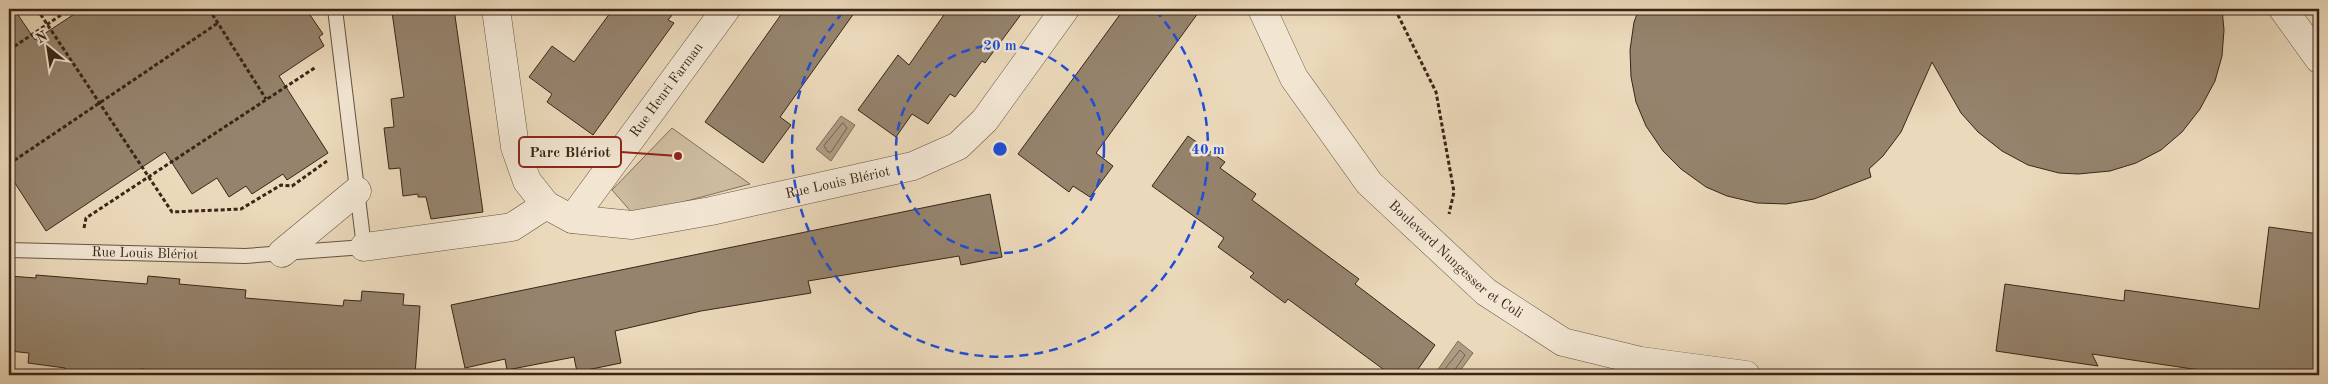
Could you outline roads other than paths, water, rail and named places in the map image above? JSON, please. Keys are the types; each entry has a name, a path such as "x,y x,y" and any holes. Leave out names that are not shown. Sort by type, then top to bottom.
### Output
{"street":[{"name":"Rue Louis Blériot","path":"496,9 515,147 527,181 546,204 572,219 632,225 710,211 913,166 958,146 984,120 1065,9"},
{"name":"Rue Henri Farman","path":"572,219 726,9"},
{"name":"Boulevard Nungesser et Coli","path":"1262,9 1294,78 1369,183 1486,292 1563,342 1641,361 1746,375"},
{"path":"2283,9 2319,60"},
{"path":"282,253 357,191"},
{"name":"Rue Louis Blériot","path":"364,247 512,227 546,204"}],"lane":[{"path":"335,9 364,247"},
{"name":"Rue Louis Blériot","path":"9,250 245,256 364,247"}],"water":[{"path":"841,116 855,125 831,161 816,149"},
{"path":"1458,341 1473,353 1457,375 1434,375"}],"place":[{"name":"Parc Blériot","path":"678,156"}]}
